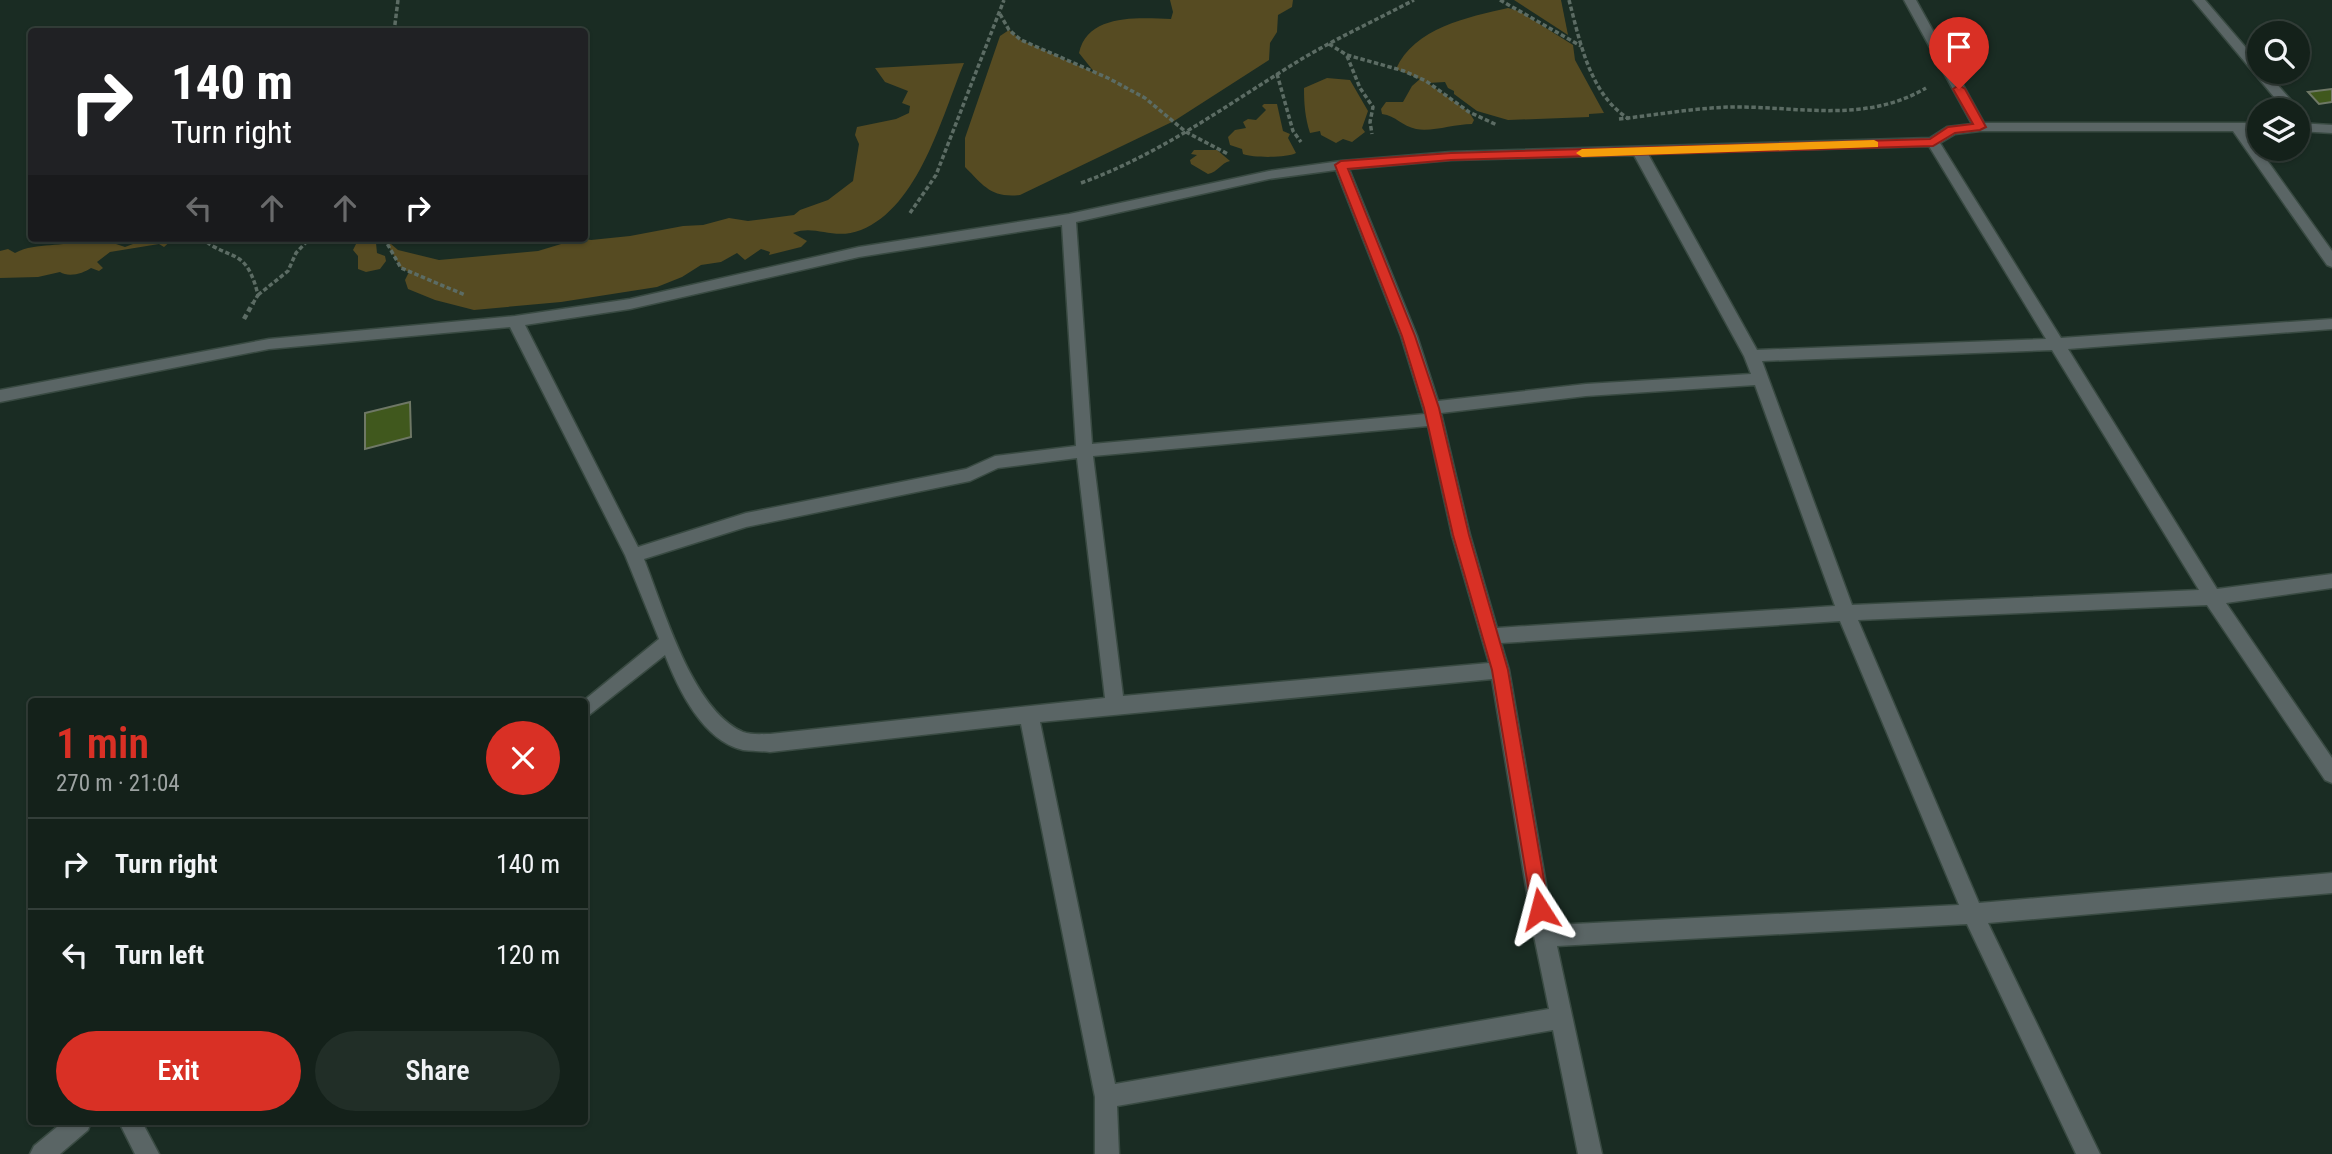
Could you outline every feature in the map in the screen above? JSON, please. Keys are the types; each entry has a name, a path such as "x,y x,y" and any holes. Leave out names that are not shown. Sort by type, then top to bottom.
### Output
{"street":[{"path":"1910,0 1980,127"},
{"path":"2199,0 2282,98"},
{"path":"2310,125 2332,128"},
{"path":"2236,126 2332,262"},
{"path":"0,396 270,344 515,321 630,304 859,252 1069,219 1269,175 1341,165 1451,156 1933,142 1952,130 1980,127 2247,126"},
{"path":"1933,142 2212,597 2332,774"},
{"path":"1639,151 1752,356 1846,613 1973,914 2088,1154"},
{"path":"1341,165 1409,336 1433,414 1461,535 1492,636 1544,936 1590,1154"},
{"path":"1069,219 1084,451 1115,705"},
{"path":"515,321 634,555 688,690 715,724 742,741 770,743 1115,705 1500,670"},
{"path":"1752,356 2059,344 2332,324"},
{"path":"634,555 746,520 970,475 995,463 1433,414 1586,390 1762,379"},
{"path":"1492,636 1846,613 2212,597 2332,581"},
{"path":"588,708 667,643"},
{"path":"1029,716 1106,1097 1107,1154"},
{"path":"1544,936 1973,914 2332,883"},
{"path":"1106,1097 1561,1018"},
{"path":"42,1154 76,1125"},
{"path":"132,1125 146,1154"}],"path":[{"path":"394,28 398,0"},
{"path":"905,218 936,175 1004,0"},
{"path":"1071,186 1098,178 1186,132 1277,74 1414,0"},
{"path":"1500,0 1582,46"},
{"path":"1569,0 1582,46 1606,99 1613,109 1628,118"},
{"path":"1000,14 1009,30 1021,40 1108,78 1145,98 1186,132 1269,175"},
{"path":"1329,44 1347,55 1404,71 1426,81 1469,112 1504,128 1494,128"},
{"path":"1347,55 1360,89 1373,107 1370,122 1372,134 1368,139"},
{"path":"1614,120 1728,107 1881,109 1915,96 1949,70"},
{"path":"1277,74 1293,131 1302,143"},
{"path":"209,242 240,258 251,268 258,295"},
{"path":"225,352 258,295 288,271 296,253 306,242"},
{"path":"386,242 401,268 496,308 515,321"}],"shaded area":[{"path":"1170,0 1293,0 1292,7 1278,15 1277,32 1270,43 1269,60 1174,121 1020,195 1002,195 989,189 965,167 965,138 1000,36 1009,30 1021,40 1095,73 1079,53 1084,40 1093,31 1116,21 1171,19 1173,12"},
{"path":"1514,0 1561,0 1568,35"},
{"path":"1508,8 1519,11 1573,45 1575,60 1604,113 1589,114 1589,117 1508,120 1477,111 1454,94 1445,82 1428,83 1469,112 1474,120 1472,124 1416,129 1382,114 1381,109 1386,102 1403,102 1412,86 1420,79 1396,69 1415,43 1444,26"},
{"path":"964,63 937,133 913,181 898,202 881,218 861,230 842,234 809,230 793,233 807,241 801,247 769,255 770,252 761,249 745,260 737,253 721,262 701,265 682,277 657,287 561,302 474,310 435,300 408,289 405,280 409,272 401,268 386,242 398,250 439,260 538,251 568,242 630,236 703,225 729,218 748,221 794,215 800,210 828,200 853,181 859,144 855,135 857,127 896,119 909,113 910,106 902,103 908,91 885,82 875,68"},
{"path":"1327,78 1350,80 1368,111 1362,128 1365,132 1352,142 1343,139 1336,143 1321,135 1320,131 1310,133 1304,88"},
{"path":"1277,104 1283,131 1290,134 1288,138 1296,153 1278,157 1255,156 1243,154 1242,149 1230,145 1228,137 1235,130 1246,128 1243,122 1248,119 1256,120 1266,110 1262,106"},
{"path":"1194,150 1217,150 1230,161 1208,174 1191,164 1190,160 1197,155 1191,154"},
{"path":"114,242 125,247 134,242 170,242 164,247 159,244 110,252 97,262 103,268 99,271 91,268 72,275 60,272 38,277 0,278 0,251 8,249 15,253 32,247"},
{"path":"357,242 374,242 377,253 385,256 386,261 380,269 366,272 358,269 358,256 353,250"}],"building":[{"path":"2332,89 2332,102 2319,104 2308,92"},
{"path":"410,402 411,437 365,449 365,413"}],"slow traffic":[{"path":"1582,153 1874,144"}],"route":[{"path":"1540,909 1500,670 1461,535 1432,408 1409,336 1341,165 1451,156 1933,142 1952,130 1980,127 1959,89"}]}
